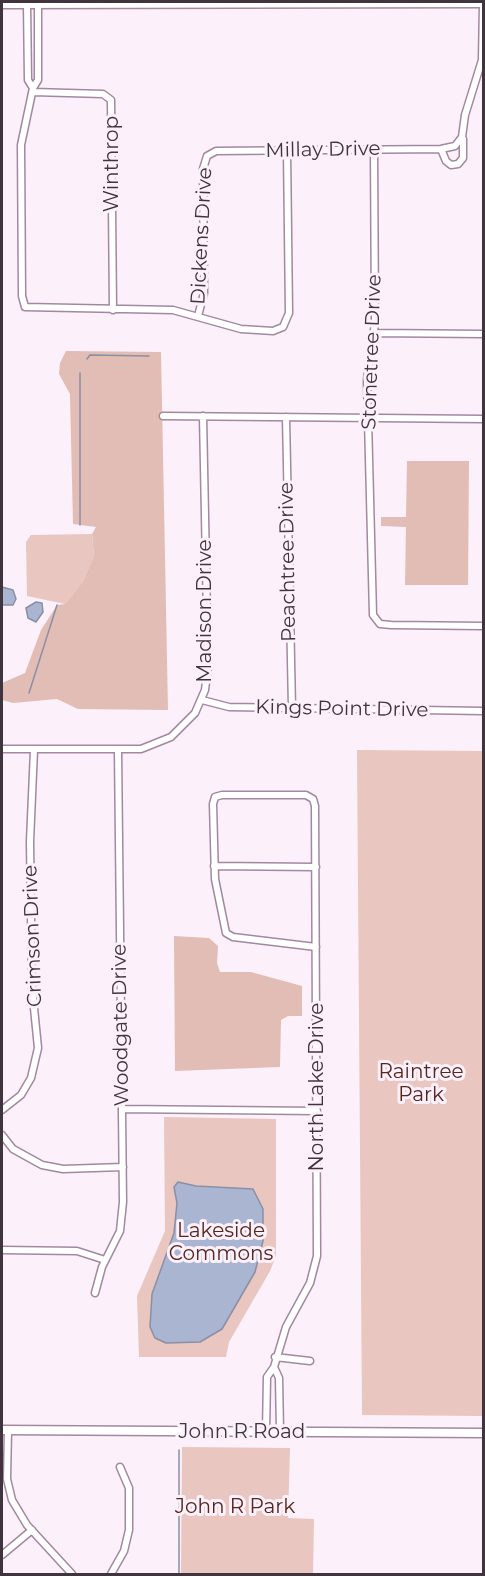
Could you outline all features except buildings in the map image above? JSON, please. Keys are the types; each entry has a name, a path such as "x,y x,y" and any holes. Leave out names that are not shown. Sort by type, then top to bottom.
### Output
{"main road":[{"path":"2,4 483,3"},
{"name":"John R Road","path":"4,1430 483,1434"}],"street":[{"path":"441,149 446,161 451,165 458,164 463,158 462,137 465,115 482,60 483,3"},
{"path":"27,4 28,80 33,90"},
{"path":"38,4 38,80 33,90 21,145 22,296 25,307 173,310 250,330 273,331 286,325 289,313 287,151"},
{"name":"Winthrop","path":"33,90 103,94 111,100 113,310"},
{"name":"Millay Drive","path":"207,156 216,151 441,149 455,146 462,137"},
{"name":"Stonetree Drive","path":"374,149 374,333 367,374 371,608 380,624 483,626"},
{"name":"Dickens Drive","path":"198,316 204,293 203,169 207,156"},
{"path":"374,333 483,334"},
{"path":"163,416 483,419"},
{"name":"Madison Drive","path":"2,749 141,749 163,742 186,724 202,700 208,666 203,416"},
{"name":"Peachtree Drive","path":"286,417 292,708"},
{"name":"Kings Point Drive","path":"202,700 224,707 483,711"},
{"name":"Crimson Drive","path":"2,1110 21,1095 31,1078 38,1048 32,988 30,897 34,750"},
{"name":"Woodgate Drive","path":"95,1293 105,1260 121,1225 123,1167 118,750"},
{"name":"North Lake Drive","path":"214,866 213,804 215,797 222,795 306,795 313,799 316,867 317,1256 310,1282 286,1327 275,1357 274,1367 267,1377 266,1432"},
{"path":"316,867 214,866 226,933 233,937 316,947"},
{"path":"122,1109 317,1111"},
{"path":"2,1135 13,1149 42,1166 123,1167"},
{"path":"2,1250 77,1251 105,1260"},
{"path":"275,1357 309,1361"},
{"name":"North Lake Drive","path":"274,1367 279,1378 280,1432"},
{"path":"4,1430 7,1479 18,1512 72,1575"},
{"path":"111,1575 124,1551 129,1530 129,1488 120,1467"},
{"path":"2,1555 32,1530"}],"green space":[{"path":"92,534 94,556 83,581 65,604 27,596 26,542 31,535"},
{"name":"Raintree Park","path":"357,750 483,751 483,1416 362,1415"},
{"name":"Lakeside Commons","path":"164,1117 276,1119 276,1256 270,1271 229,1342 226,1357 139,1357 137,1296 165,1231"},
{"name":"John R Park","path":"182,1447 290,1448 288,1518 314,1519 313,1574 181,1574"}],"shaded area":[{"path":"66,351 161,352 168,710 78,709 57,699 13,703 2,700 2,683 25,673 41,630 57,605 65,604 83,581 94,556 92,534 96,527 73,524 70,394 59,374 60,363"},
{"path":"407,461 469,461 468,585 405,585 406,527 381,526 381,517 406,517"},
{"path":"174,936 209,938 218,946 217,963 220,972 251,972 302,986 302,1016 288,1016 281,1020 280,1067 175,1071"}],"water":[{"path":"2,587 13,590 16,599 13,605 2,605"},
{"path":"36,602 42,603 43,612 36,622 28,618 26,608"},
{"path":"178,1182 196,1186 253,1189 263,1209 263,1241 255,1272 222,1329 200,1342 166,1343 155,1338 150,1327 152,1294 174,1233 177,1203 174,1187"}],"waterway":[{"path":"87,359 90,355 149,356"},
{"path":"80,373 80,525"},
{"path":"29,693 57,605"},
{"path":"179,1450 179,1574"}]}
